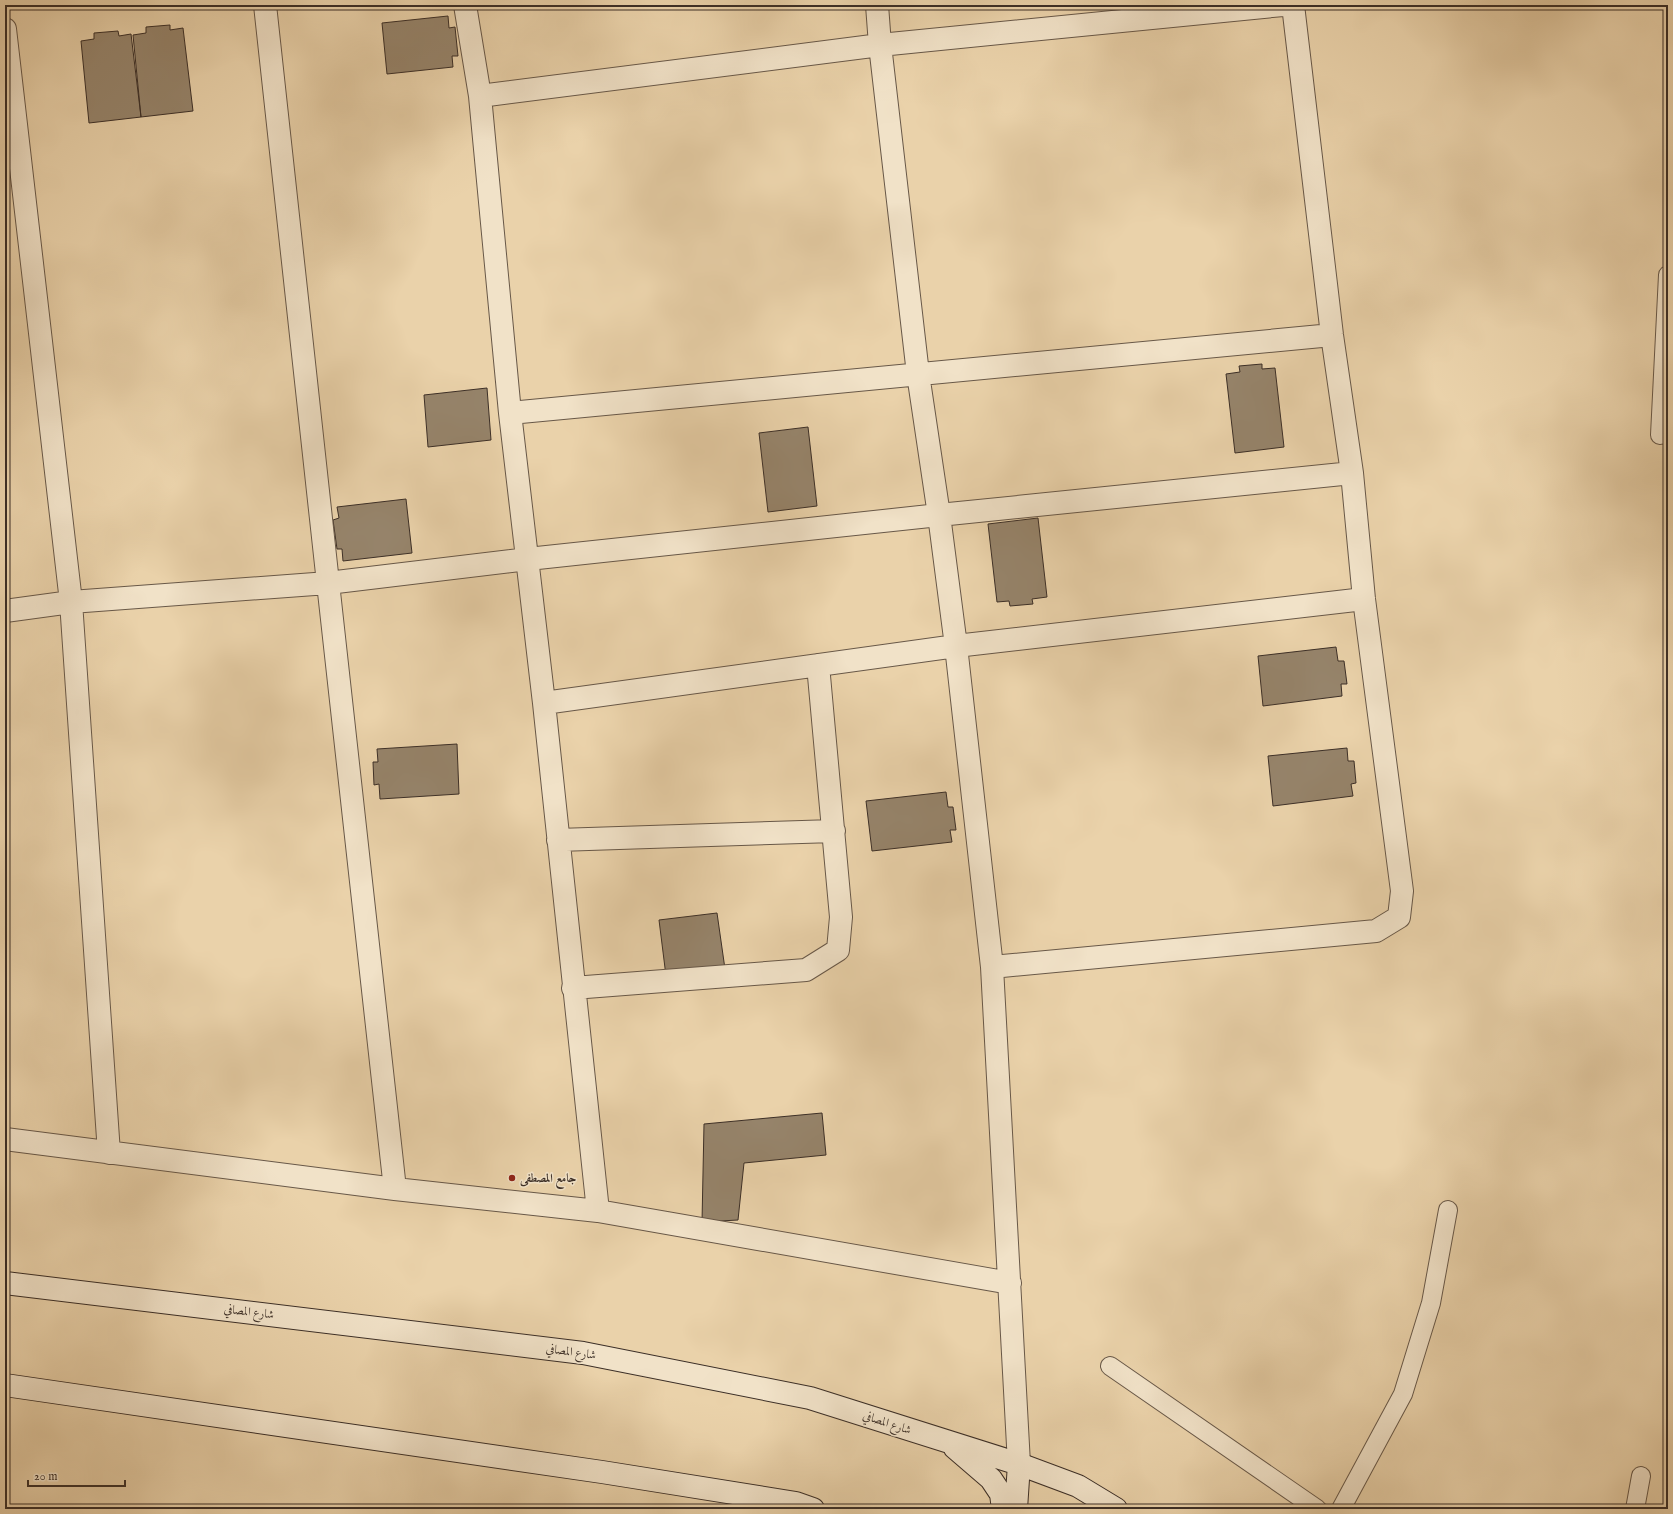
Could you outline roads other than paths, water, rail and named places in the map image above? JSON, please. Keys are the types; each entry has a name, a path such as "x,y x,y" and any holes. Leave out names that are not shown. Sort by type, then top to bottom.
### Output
{"street":[{"path":"265,5 395,1189"},
{"path":"464,5 480,96 510,413 544,703 573,988 598,1211"},
{"path":"878,5 880,45 918,374 939,515 956,646 992,967 1019,1464 1016,1509"},
{"path":"480,96 880,45 1283,5"},
{"path":"992,967 1376,931 1399,917 1402,890 1364,599 1352,474 1332,335 1293,5"},
{"path":"5,30 71,602 109,1153"},
{"path":"510,413 1332,335"},
{"path":"5,611 71,602 328,583 939,515 1352,474"},
{"path":"544,703 956,646 1364,599"},
{"path":"573,988 806,970 838,950 841,918 818,665"},
{"path":"558,840 834,831"},
{"path":"5,1139 395,1189 598,1211 1010,1283"},
{"name":"شارع المصافي","path":"5,1283 583,1352 810,1398 948,1443 1019,1464 1078,1486 1116,1509"},
{"path":"5,1385 602,1472 796,1503 813,1509"},
{"path":"948,1443 991,1479 1001,1494 1003,1509"}],"lane":[{"path":"1660,435 1668,275"},
{"path":"1341,1509 1403,1394 1430,1303 1448,1210"},
{"path":"1110,1366 1317,1509"},
{"path":"1635,1509 1641,1476"}],"place":[{"name":"جامع المصطفى","path":"512,1178"}]}
